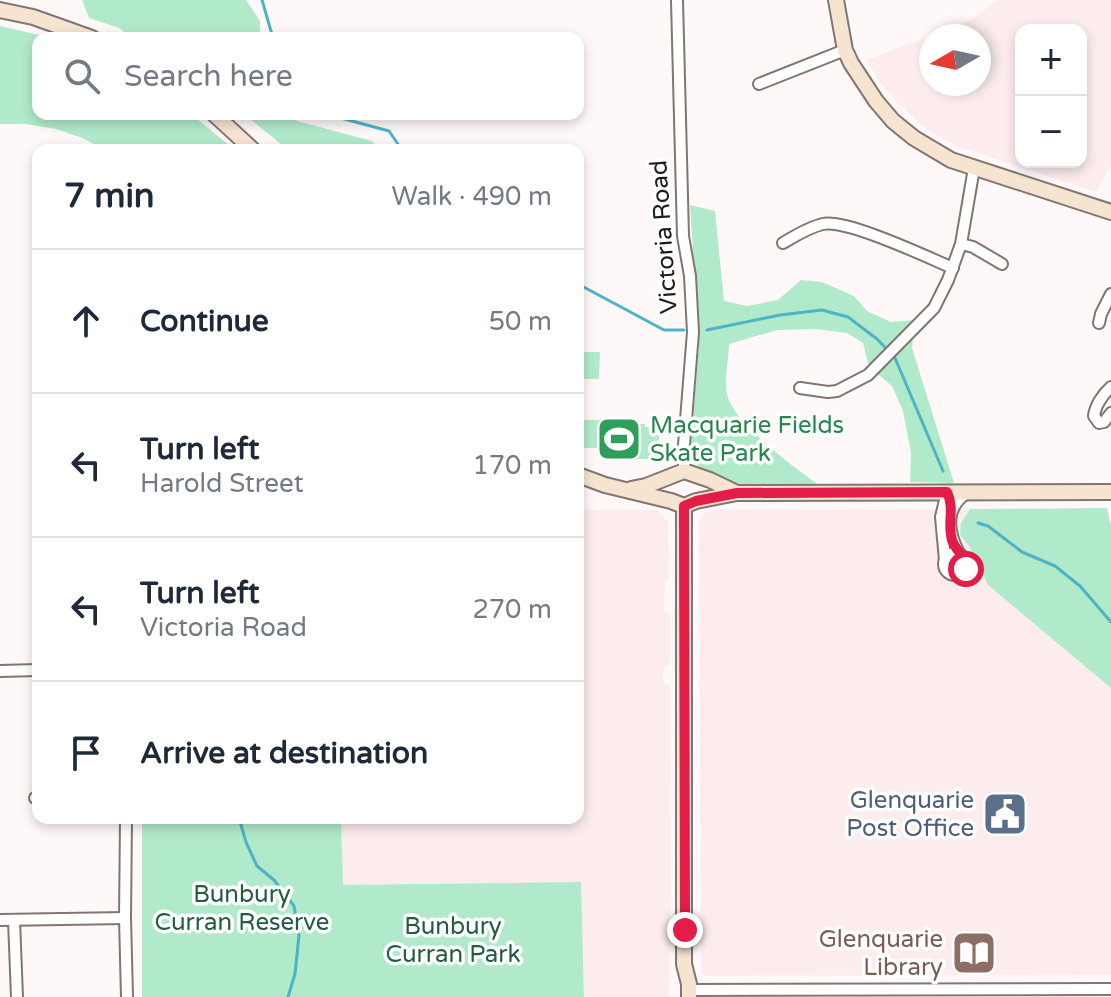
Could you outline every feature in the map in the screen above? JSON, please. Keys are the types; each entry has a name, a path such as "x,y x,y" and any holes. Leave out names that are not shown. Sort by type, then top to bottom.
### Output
{"street":[{"name":"Victoria Road","path":"677,0 683,236 690,276 693,332 684,475"},
{"path":"836,0 845,50 863,84 893,121 951,160 1111,212"},
{"path":"0,10 33,17 75,32"},
{"path":"759,84 845,50"},
{"path":"220,120 246,144"},
{"path":"800,388 837,391 868,375 934,308 961,244 974,168"},
{"path":"783,243 824,223 846,225 953,268"},
{"path":"961,244 973,247 1002,264"},
{"path":"1111,294 1111,302"},
{"path":"1099,323 1111,294"},
{"path":"1111,387 1094,416 1096,421 1104,422 1111,413"},
{"path":"627,489 684,475 710,480 737,493"},
{"path":"684,475 700,482 701,489 684,503 666,489 668,482 684,475"},
{"path":"584,477 639,494 684,503 737,493 1111,492"},
{"path":"920,492 937,505 947,572 954,576 961,574 967,565 951,538 952,508 947,492"},
{"path":"941,517 947,492"},
{"path":"952,508 968,492"},
{"path":"684,503 684,964 689,993 1028,993 1111,989"},
{"path":"945,560 950,554 959,553"},
{"path":"0,671 32,670"},
{"path":"126,824 127,997"},
{"path":"0,920 125,918"},
{"path":"14,920 17,997"}],"shaded area":[{"path":"998,0 1111,0 1111,165 1096,192 1023,168 1087,168 1087,24 1015,24 1015,165 959,147 922,126 895,100 867,60 919,40 919,96 991,96 991,24 961,24"},
{"path":"715,509 970,509 960,535 969,546 988,585 1111,688 1111,975 706,976 701,973 699,523 705,513"},
{"path":"584,510 657,510 668,522 669,577 665,580 664,611 670,615 670,663 664,668 662,676 664,683 670,686 669,997 584,997 581,883 342,885 341,824 584,824"}],"green space":[{"path":"82,0 246,0 260,21 260,32 125,32 89,18"},
{"path":"0,26 32,33 32,120 198,120 228,144 94,144 56,129 0,124"},
{"path":"251,120 296,120 375,144 281,144"},
{"path":"690,205 715,211 724,301 747,306 778,300 801,280 822,282 854,296 867,311 891,322 915,320 912,348 954,483 910,482 911,453 903,411 892,386 869,367 863,343 847,333 816,329 777,330 729,344 726,383 727,394 740,418 766,444 819,485 726,487 690,460 699,342"},
{"path":"584,352 600,352 599,379 584,379"},
{"name":"Macquarie Fields Skate Park","path":"584,420 630,420 630,424 645,424 645,427 657,427 659,431 659,456 656,459 608,459 608,448 584,448"},
{"path":"1107,508 1111,525 1111,688 988,585 969,546 960,535 961,523 970,509"},
{"path":"142,824 341,824 343,885 581,882 584,997 142,997"}],"waterway":[{"path":"262,0 271,32"},
{"path":"348,120 389,131 398,144"},
{"path":"584,287 664,330 684,330"},
{"path":"707,330 822,310 848,317 877,339 895,358 943,471"},
{"path":"978,523 988,526 1022,552 1055,566 1080,586 1111,622"},
{"path":"241,824 257,866 274,880 294,906 299,935 295,974 288,997"}],"place":[{"name":"Macquarie Fields Skate Park","path":"619,439"},
{"name":"Glenquarie Post Office","path":"1005,814"},
{"name":"Glenquarie Library","path":"974,953"}],"route":[{"path":"685,930 684,506 737,493 947,492 952,508 951,538 965,558 966,569"}],"park label":[{"name":"Bunbury Curran Reserve","path":"242,908"},
{"name":"Bunbury Curran Park","path":"453,940"}]}
